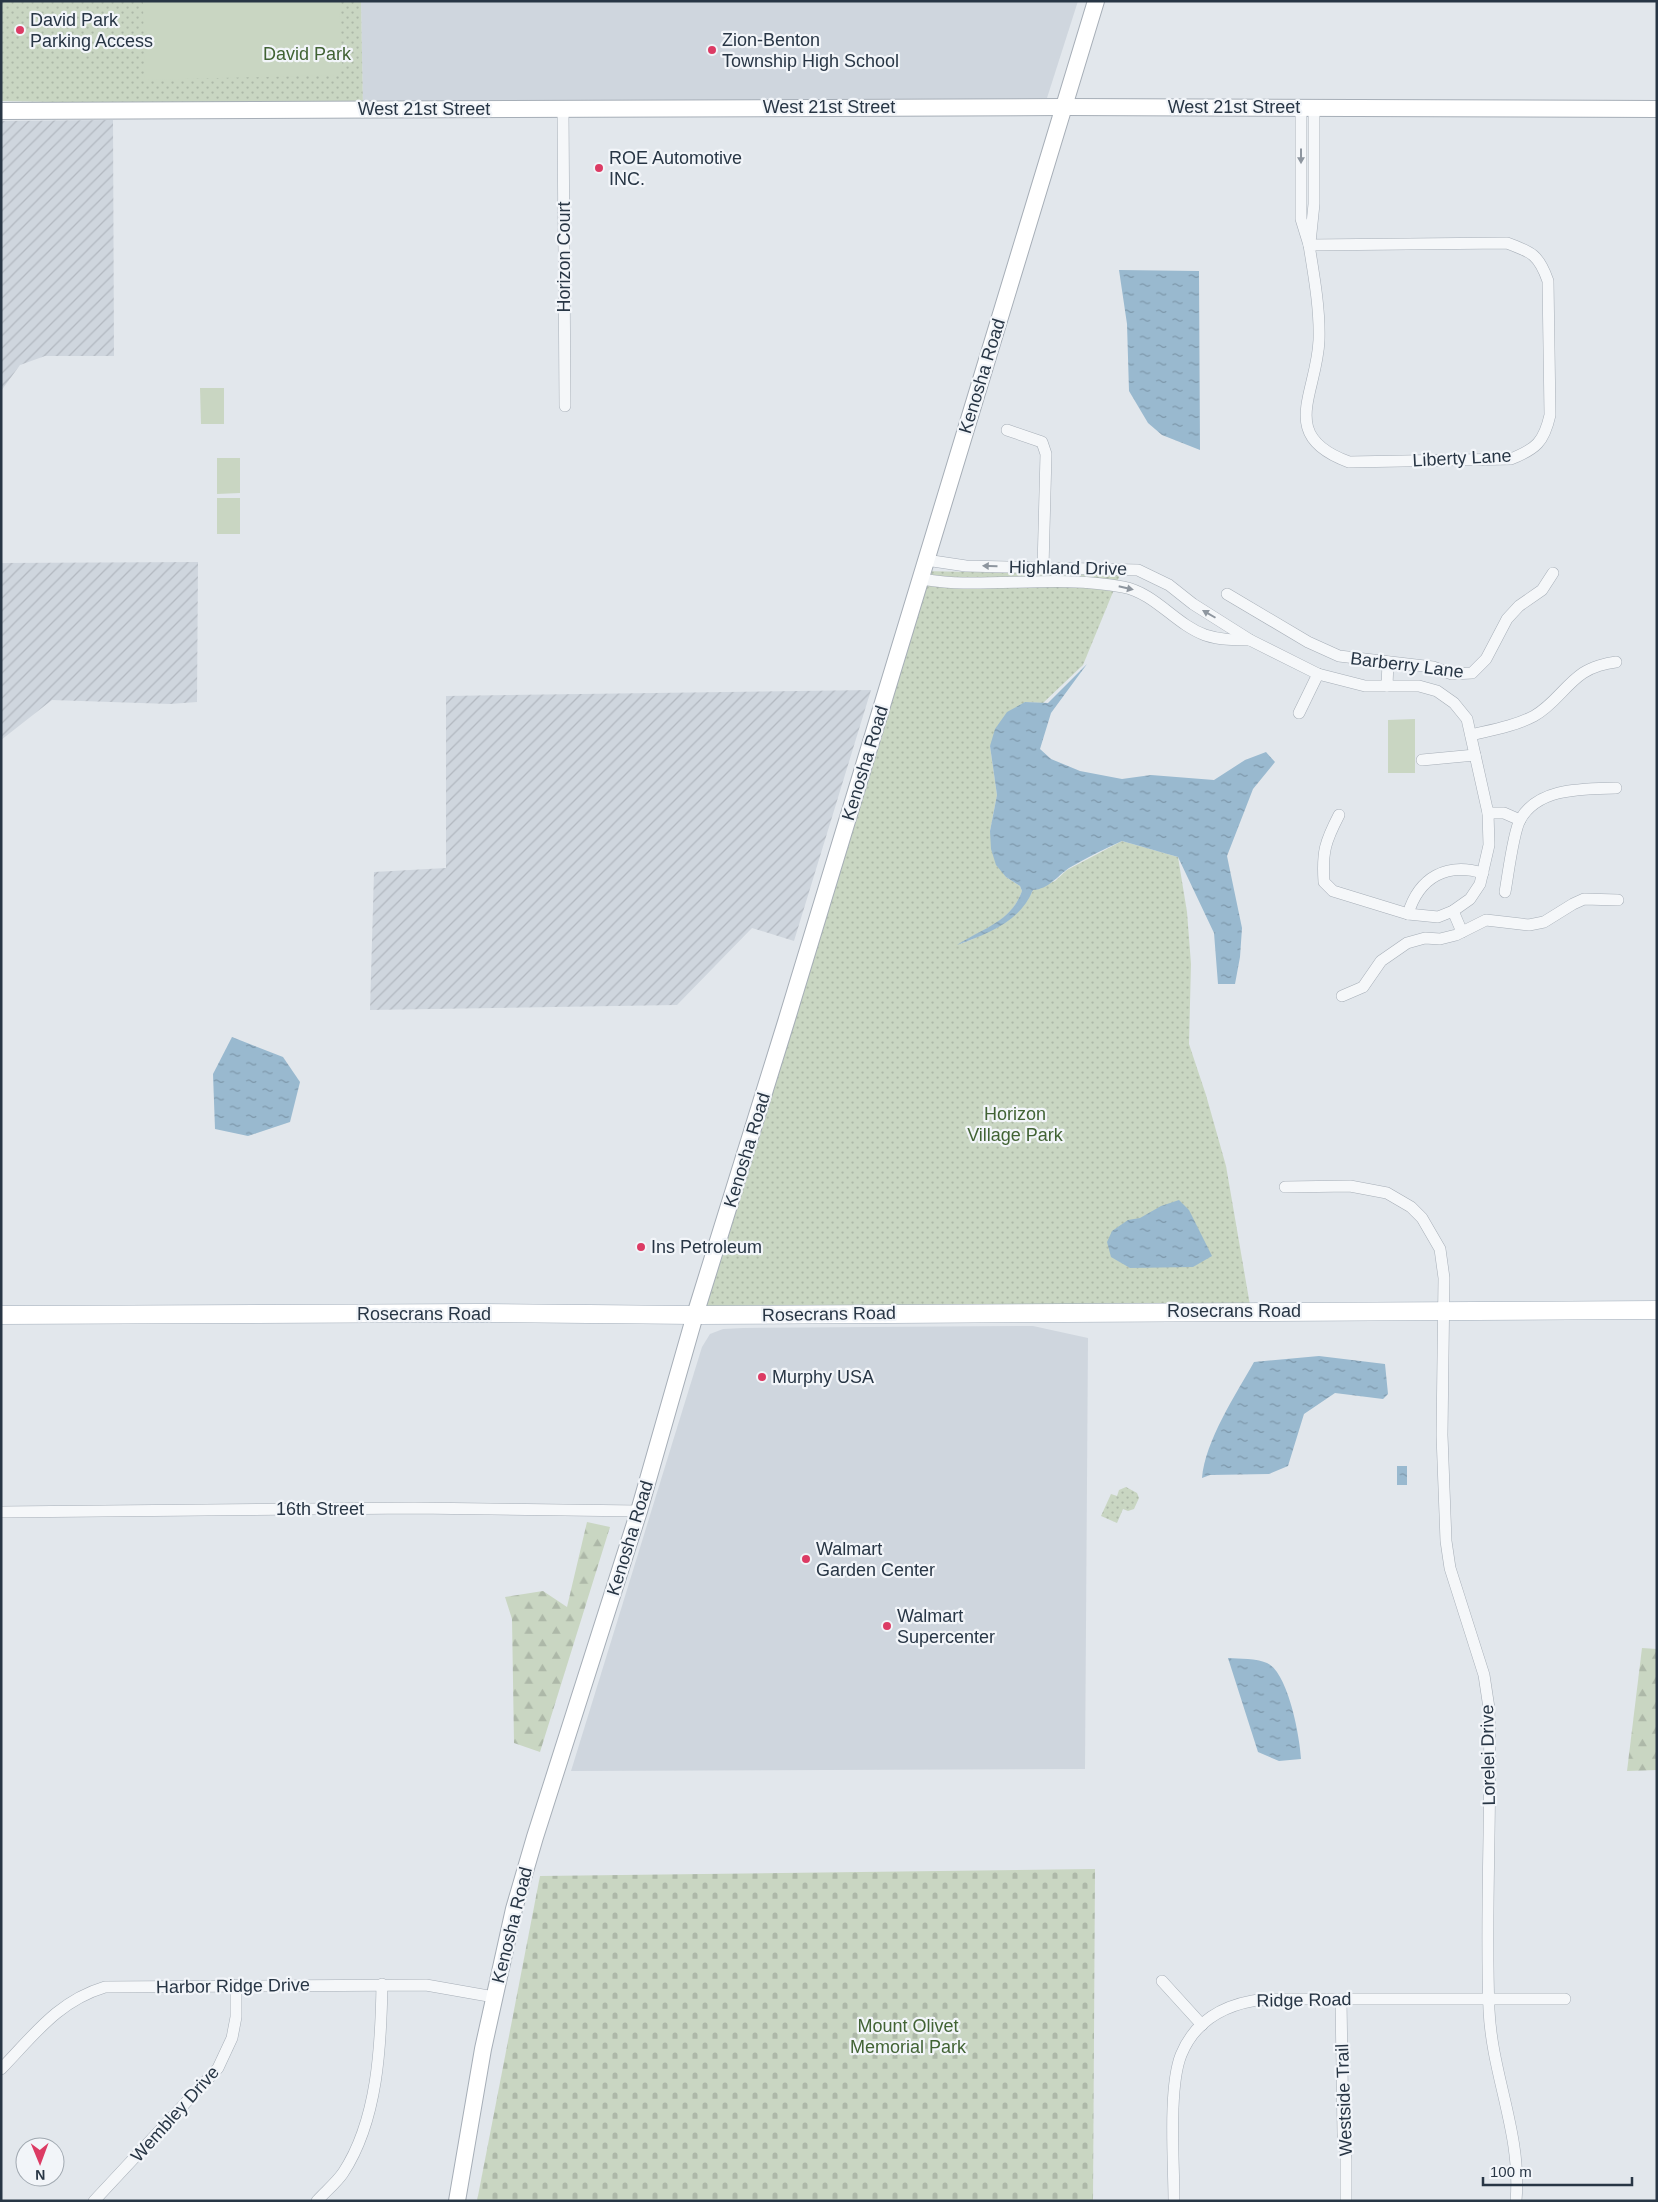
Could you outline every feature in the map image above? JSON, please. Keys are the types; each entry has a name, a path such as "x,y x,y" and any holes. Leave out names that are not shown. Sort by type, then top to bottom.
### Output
{"main road":[{"name":"Rosecrans Road","path":"1,1314 480,1313 695,1315 1657,1310"}],"street":[{"name":"Kenosha Road","path":"457,2201 483,2049 514,1909 555,1770 639,1511 695,1315 1096,1"},
{"name":"West 21st Street","path":"1,111 1064,107 1657,109"},
{"name":"Horizon Court","path":"563,108 565,406"},
{"name":"Liberty Lane","path":"1307,108 1301,219 1309,245 1318,311 1319,342 1305,416 1311,437 1329,454 1350,462 1511,459 1531,451 1546,434 1550,415 1548,281 1543,264 1532,252 1508,242 1309,245"},
{"path":"1007,430 1042,442 1046,454 1043,568"},
{"name":"Highland Drive","path":"926,560 966,566 1138,570 1170,585 1193,604 1250,640 1318,674 1365,686 1420,686 1437,691 1454,703 1466,719 1471,735 1488,813 1489,845 1484,873 1480,884 1470,899 1453,911 1438,916 1422,917 1333,891 1324,882 1322,858 1328,835 1339,815"},
{"name":"Barberry Lane","path":"1228,594 1308,642 1339,656 1434,667 1452,674 1472,673 1486,658 1507,619 1519,606 1542,590 1553,573"},
{"name":"Highland Drive","path":"920,579 961,583 1085,583 1124,587 1154,601 1183,623 1203,634 1218,639 1250,640"},
{"path":"1387,686 1388,662"},
{"path":"1471,735 1515,724 1534,716 1554,702 1584,672 1607,663 1616,662"},
{"path":"1299,713 1318,674"},
{"path":"1422,760 1475,755"},
{"path":"1505,892 1520,820 1534,804 1558,793 1577,789 1616,788"},
{"path":"1488,813 1504,813 1520,820"},
{"path":"1408,914 1418,891 1436,875 1460,868 1484,873"},
{"path":"1342,996 1363,987 1381,961 1407,943 1425,938 1440,939 1462,932 1486,920 1529,925 1544,922 1572,904 1584,899 1618,900"},
{"path":"1453,911 1462,932"},
{"name":"Lorelei Drive","path":"1285,1187 1363,1187 1387,1193 1411,1207 1430,1228 1440,1248 1444,1278 1442,1434 1446,1541 1450,1568 1484,1675 1489,1708 1489,1999 1492,2036 1514,2135 1517,2166 1516,2201"},
{"name":"16th Street","path":"1,1512 404,1508 639,1511"},
{"path":"1162,1981 1202,2025"},
{"path":"317,2201 343,2174 361,2138 368,2118 381,2037 382,1984"},
{"name":"Wembley Drive","path":"94,2201 218,2068 232,2038 236,2017 236,1985"},
{"name":"Harbor Ridge Drive","path":"1,2069 53,2014 91,1991 106,1987 426,1985 494,1997"},
{"name":"Ridge Road","path":"1174,2201 1174,2094 1181,2055 1202,2025 1220,2010 1244,2001 1265,1999 1566,1999"},
{"name":"Westside Trail","path":"1342,1999 1346,2201"}],"shaded area":[{"name":"Zion-Benton Township High School","path":"361,1 1078,1 1047,98 363,108"},
{"path":"113,120 114,356 45,356 20,365 1,391 1,121"},
{"path":"198,562 197,702 170,704 52,700 1,740 1,563"},
{"path":"871,690 794,941 752,928 677,1005 370,1010 374,872 446,868 446,696"},
{"path":"1033,1326 1088,1338 1085,1769 571,1771 702,1347 710,1334 723,1329 743,1328"}],"green space":[{"name":"David Park","path":"1,1 361,1 363,108 1,101"},
{"path":"143,1 339,1 342,69 337,75 145,80"},
{"path":"200,388 224,388 224,424 201,424"},
{"path":"217,458 240,458 240,493 217,494"},
{"path":"217,498 240,498 240,534 217,534"},
{"name":"Horizon Village Park","path":"923,571 1120,575 1083,665 1043,703 1025,702 990,746 997,795 990,831 1006,877 1020,886 1022,891 1011,910 997,923 960,944 990,930 1012,914 1028,898 1033,890 1055,881 1067,870 1122,841 1178,857 1187,912 1191,964 1189,1044 1226,1166 1251,1311 695,1315"},
{"path":"1415,719 1415,773 1388,773 1388,720"},
{"path":"1126,1487 1137,1493 1139,1498 1134,1509 1128,1511 1123,1509 1117,1523 1101,1516 1111,1494 1117,1496 1119,1490"},
{"path":"587,1522 610,1527 540,1752 514,1743 512,1619 505,1597 543,1591 567,1607"},
{"path":"1642,1648 1657,1649 1657,1770 1627,1771"},
{"name":"Mount Olivet Memorial Park","path":"1095,1869 1093,2201 477,2201 540,1876"}],"water":[{"path":"1119,270 1199,271 1200,450 1162,435 1148,423 1129,391 1127,324"},
{"path":"1087,664 1051,713 1040,749 1051,759 1080,771 1122,779 1151,775 1214,780 1245,760 1266,752 1275,762 1253,789 1227,856 1242,928 1240,957 1235,984 1218,984 1214,933 1178,857 1122,841 1069,868 1048,885 1033,890 1020,911 1011,919 991,931 957,945 1003,917 1017,902 1022,891 1020,886 1006,877 996,865 991,849 990,831 997,795 990,746 995,729 1007,712 1025,702 1048,703"},
{"path":"232,1037 283,1057 300,1082 290,1122 248,1136 215,1129 213,1074"},
{"path":"1179,1200 1189,1210 1212,1256 1193,1267 1130,1268 1111,1257 1107,1242 1112,1231 1128,1220 1140,1218 1161,1206"},
{"path":"1319,1356 1385,1364 1388,1394 1383,1399 1335,1393 1304,1414 1288,1466 1269,1474 1210,1475 1202,1478 1204,1464 1215,1433 1254,1362"},
{"path":"1397,1466 1407,1466 1407,1485 1397,1485"},
{"path":"1228,1658 1258,1660 1267,1663 1274,1669 1281,1679 1292,1706 1301,1759 1279,1761 1258,1752"}],"place":[{"name":"David Park Parking Access","path":"20,30"},
{"name":"Zion-Benton Township High School","path":"712,50"},
{"name":"ROE Automotive INC.","path":"599,168"},
{"name":"Ins Petroleum","path":"641,1247"},
{"name":"Murphy USA","path":"762,1377"},
{"name":"Walmart Garden Center","path":"806,1559"},
{"name":"Walmart Supercenter","path":"887,1626"}]}
